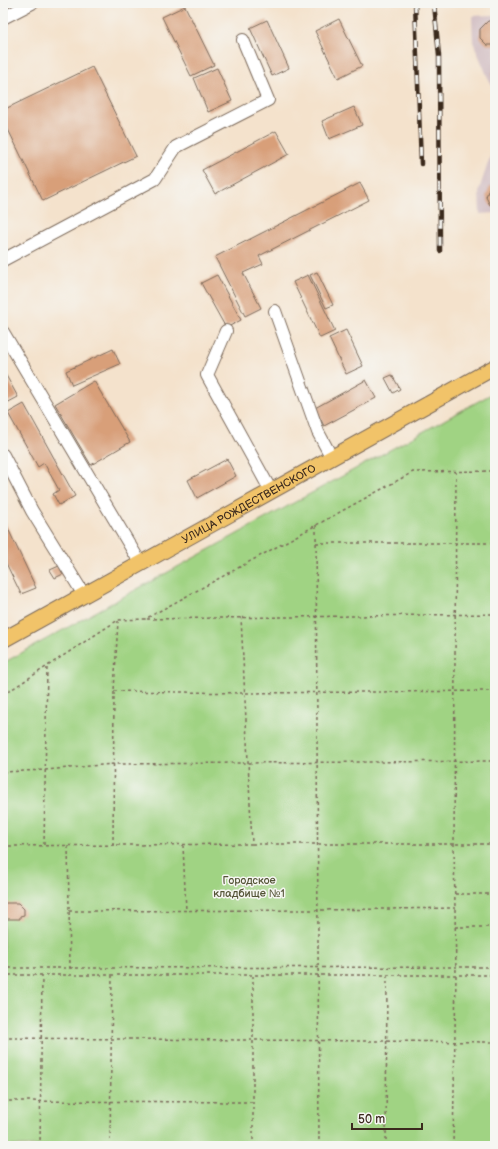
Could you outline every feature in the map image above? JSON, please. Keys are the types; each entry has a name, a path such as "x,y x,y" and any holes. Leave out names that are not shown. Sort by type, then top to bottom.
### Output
{"main road":[{"name":"УЛИЦА РОЖДЕСТВЕНСКОГО","path":"3,640 495,367"}],"street":[{"path":"3,18 32,3"},
{"path":"3,260 155,179 176,147 268,100 243,40"},
{"path":"275,311 318,432 332,458"},
{"path":"226,331 207,375 271,492"},
{"path":"3,332 141,564"},
{"path":"3,455 32,511 84,595"}],"path":[{"path":"145,619 413,472 495,471"},
{"path":"454,1146 456,1041 454,761 456,472"},
{"path":"316,525 320,1146"},
{"path":"316,543 495,543"},
{"path":"3,695 118,620 495,614"},
{"path":"241,617 252,844"},
{"path":"114,845 114,691 118,620"},
{"path":"44,846 47,667"},
{"path":"114,691 245,693 495,691"},
{"path":"3,772 114,764 248,761 495,761"},
{"path":"3,846 495,844"},
{"path":"68,845 70,968"},
{"path":"183,845 186,911"},
{"path":"455,894 495,894"},
{"path":"69,911 455,908"},
{"path":"455,927 495,927"},
{"path":"3,968 495,967"},
{"path":"3,975 495,975"},
{"path":"40,1146 42,975"},
{"path":"110,1146 112,975"},
{"path":"253,976 253,1146"},
{"path":"386,1146 387,976"},
{"path":"3,1038 495,1042"},
{"path":"3,1101 253,1102"}],"shaded area":[{"path":"495,15 495,85 491,85 473,42 472,16"},
{"path":"495,142 495,213 480,214 479,190"}],"green space":[{"name":"Городское кладбище №1","path":"495,392 495,1146 3,1146 3,663"}],"building":[{"path":"185,6 214,65 191,76 162,17"},
{"path":"339,19 362,66 338,78 315,31"},
{"path":"267,20 289,68 272,76 250,28"},
{"path":"488,21 495,21 495,45 487,45 480,38 480,29"},
{"path":"92,67 136,156 43,201 3,119 3,110"},
{"path":"217,68 232,101 208,112 194,78"},
{"path":"495,68 495,81 492,75"},
{"path":"354,107 362,125 329,139 322,121"},
{"path":"276,131 289,154 215,194 202,170"},
{"path":"360,183 369,200 259,256 263,264 243,273 261,308 245,316 215,257"},
{"path":"495,184 495,208 490,205 486,197 489,188"},
{"path":"317,272 333,305 326,308 310,275"},
{"path":"217,275 241,320 226,328 201,283"},
{"path":"308,275 335,331 320,338 293,282"},
{"path":"346,330 363,366 346,374 329,338"},
{"path":"113,349 120,364 72,385 66,371"},
{"path":"3,370 18,397 3,405"},
{"path":"392,375 400,389 393,393 385,378"},
{"path":"366,380 376,398 324,426 315,408"},
{"path":"94,381 130,442 91,465 55,404"},
{"path":"24,404 75,496 59,505 53,494 59,490 44,463 38,467 8,413"},
{"path":"227,459 236,476 197,498 188,480"},
{"path":"3,518 36,588 21,594 3,557"},
{"path":"59,566 63,574 55,578 50,570"},
{"path":"6,903 18,903 24,909 24,915 20,916 20,919 7,919 3,914 3,905"}],"railway":[{"path":"415,3 421,164"},
{"path":"434,3 439,56 440,251"}]}
